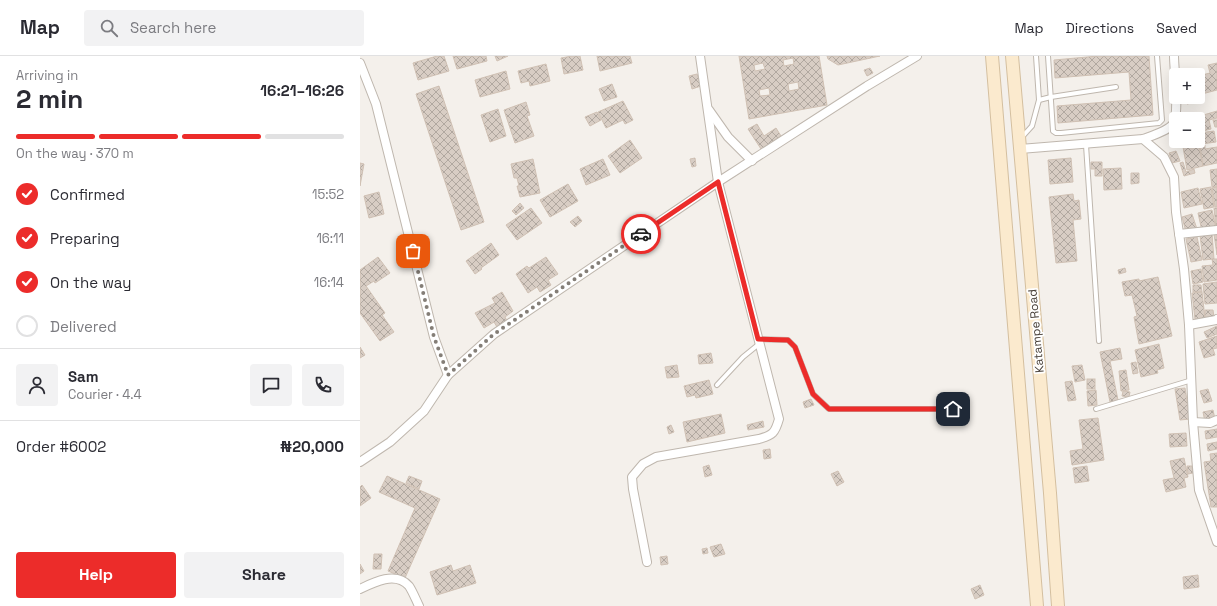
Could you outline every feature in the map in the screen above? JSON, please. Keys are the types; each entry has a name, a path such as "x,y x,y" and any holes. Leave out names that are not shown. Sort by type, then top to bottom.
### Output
{"main road":[{"name":"Katampe Road","path":"992,56 1037,606"},
{"name":"Katampe Road","path":"1012,56 1050,492 1058,606"}],"street":[{"path":"647,562 632,477 643,464 656,457 770,436 776,429 779,419 718,182 700,56"},
{"path":"360,462 390,442 424,411 448,375 494,334 718,182 867,86 917,56"},
{"path":"1019,145 1086,145 1143,139 1162,132 1172,124 1176,114 1174,56"},
{"path":"360,63 376,104 434,337 448,375"},
{"path":"708,108 728,137 752,161"},
{"path":"1143,139 1164,156 1174,176 1189,325 1193,422 1199,490 1217,542"},
{"path":"1180,234 1217,230"},
{"path":"1189,325 1217,319"},
{"path":"1193,422 1210,424 1217,420"},
{"path":"360,589 376,581 391,578 409,586 419,606"}],"lane":[{"path":"1019,145 1032,126 1039,100 1036,56"},
{"path":"1048,56 1053,131 1056,133 1156,124 1162,120 1157,56"},
{"path":"1039,100 1116,87"},
{"path":"1086,145 1099,341"},
{"path":"717,385 743,356 759,341 788,340 795,347 813,394 829,409 953,409"},
{"path":"1096,409 1192,380"}],"building":[{"path":"437,56 444,56 449,71 418,80 413,63"},
{"path":"453,56 486,56 487,61 457,69"},
{"path":"495,56 508,56 497,61"},
{"path":"580,56 583,70 564,74 561,58"},
{"path":"597,56 630,56 632,63 600,71"},
{"path":"739,56 819,56 827,105 749,119","holes":["793,58 794,64 784,66 783,60","763,63 765,69 755,71 754,65","798,82 799,89 789,91 788,84","769,88 770,95 760,96 759,90"]},
{"path":"827,56 880,56 838,65 828,59"},
{"path":"1098,56 1149,56 1153,115 1058,123 1057,106 1131,100 1129,72 1055,78 1054,60"},
{"path":"1217,63 1217,90 1205,93 1205,74 1210,73 1208,65"},
{"path":"546,64 550,81 530,86 529,81 521,83 518,71"},
{"path":"870,68 873,73 867,76 864,70"},
{"path":"506,71 510,89 480,97 475,80"},
{"path":"697,74 701,86 692,89 689,76"},
{"path":"612,84 617,97 604,101 599,89"},
{"path":"439,86 484,222 461,230 416,94"},
{"path":"623,101 633,120 625,124 623,120 606,128 598,112"},
{"path":"526,102 530,115 527,116 534,136 515,143 504,110"},
{"path":"498,109 506,136 490,142 481,115"},
{"path":"1217,111 1217,118 1209,120 1211,129 1205,130 1205,115"},
{"path":"597,112 601,120 590,126 585,117"},
{"path":"1213,120 1217,120 1217,127 1215,127"},
{"path":"757,124 764,136 776,128 781,136 761,149 748,129"},
{"path":"1214,131 1216,142 1205,143 1205,132"},
{"path":"630,140 642,158 620,173 608,156"},
{"path":"1217,147 1217,163 1203,166 1200,148 1205,149"},
{"path":"1183,148 1199,148 1203,166 1187,170"},
{"path":"1176,151 1180,161 1172,163 1169,153"},
{"path":"695,158 696,166 692,167 690,159"},
{"path":"1071,158 1073,182 1050,184 1048,160"},
{"path":"533,159 540,193 520,197 517,186 519,186 517,178 514,178 511,164"},
{"path":"603,159 610,175 586,185 580,169"},
{"path":"1091,162 1102,162 1102,176 1095,176 1095,169 1091,169"},
{"path":"1183,162 1186,172 1194,169 1195,173 1184,176 1180,163"},
{"path":"360,163 364,164 360,186"},
{"path":"1121,168 1122,189 1104,190 1103,169"},
{"path":"1217,169 1217,187 1212,187 1210,170"},
{"path":"1131,173 1139,173 1139,183 1131,184"},
{"path":"568,184 578,201 550,217 540,200"},
{"path":"1211,187 1214,207 1204,209 1200,189"},
{"path":"1217,187 1217,207 1215,207 1212,188"},
{"path":"1198,188 1202,204 1184,208 1181,192"},
{"path":"379,192 384,214 369,218 364,196"},
{"path":"1073,194 1074,201 1079,200 1081,219 1073,220 1077,261 1056,263 1049,197"},
{"path":"520,203 524,208 516,215 512,211"},
{"path":"531,208 542,223 517,240 506,225"},
{"path":"1214,208 1217,208 1217,228 1216,228"},
{"path":"1212,210 1216,228 1202,231 1198,213"},
{"path":"1192,214 1197,229 1186,232 1182,217"},
{"path":"578,216 582,221 575,227 570,222"},
{"path":"1212,234 1214,259 1203,260 1200,235"},
{"path":"1214,234 1217,234 1217,255"},
{"path":"1197,237 1202,260 1191,262 1186,239"},
{"path":"491,243 499,255 475,274 466,261"},
{"path":"378,257 390,273 375,283 374,281 366,286 385,313 382,315 394,332 380,341 360,313 360,270"},
{"path":"546,257 558,274 548,280 551,285 540,292 537,287 528,293 516,274 527,266 529,268"},
{"path":"1212,259 1217,259 1217,280 1204,282 1202,266 1213,265"},
{"path":"1125,268 1126,272 1119,274 1118,270"},
{"path":"1201,269 1203,282 1193,284 1191,271"},
{"path":"1158,277 1172,336 1139,344 1134,317 1137,316 1132,295 1125,296 1122,282 1139,279 1139,281"},
{"path":"1217,282 1217,303 1205,304 1203,284"},
{"path":"1193,285 1201,285 1202,292 1193,292"},
{"path":"502,292 513,311 505,317 507,321 497,327 494,322 484,328 475,313 495,303 492,298"},
{"path":"1202,292 1205,318 1195,319 1192,293"},
{"path":"1205,310 1213,310 1214,317 1205,317"},
{"path":"1217,326 1217,334 1207,338 1204,332"},
{"path":"1217,336 1217,348 1213,349 1215,355 1204,358 1199,342"},
{"path":"1159,344 1164,368 1157,370 1158,373 1141,377 1135,350"},
{"path":"360,347 365,355 360,358"},
{"path":"1120,348 1122,359 1110,361 1118,400 1110,402 1100,352"},
{"path":"711,353 713,363 699,364 698,355"},
{"path":"1136,362 1138,373 1133,374 1131,363"},
{"path":"677,365 679,377 667,378 665,367"},
{"path":"1082,365 1085,380 1075,382 1072,366"},
{"path":"1126,370 1129,390 1121,391 1119,371"},
{"path":"1087,379 1095,379 1095,389 1087,389"},
{"path":"709,380 713,394 696,398 695,395 687,397 684,386"},
{"path":"1072,381 1076,400 1068,401 1065,382"},
{"path":"1185,388 1190,419 1180,420 1175,389"},
{"path":"1208,389 1212,401 1204,403 1200,391"},
{"path":"1096,390 1097,405 1088,406 1087,391"},
{"path":"1123,391 1130,392 1129,397 1122,396"},
{"path":"811,399 814,405 805,408 803,402"},
{"path":"1213,410 1215,419 1205,422 1203,412"},
{"path":"721,414 725,433 687,442 683,422"},
{"path":"1098,418 1104,460 1072,465 1070,451 1083,449 1079,420"},
{"path":"763,421 764,427 748,430 747,425"},
{"path":"671,425 674,432 669,434 667,427"},
{"path":"1217,429 1217,437 1206,439 1205,431"},
{"path":"1186,433 1187,446 1170,447 1169,434"},
{"path":"1217,442 1217,449 1208,451 1207,444"},
{"path":"770,449 771,458 764,459 763,450"},
{"path":"1217,453 1217,507 1211,507 1204,462 1211,461 1210,454"},
{"path":"1184,458 1188,477 1184,478 1186,487 1166,492 1163,480 1174,478 1170,461"},
{"path":"709,465 712,475 705,477 703,467"},
{"path":"1087,466 1089,481 1075,483 1073,468"},
{"path":"1187,466 1192,466 1193,473 1188,474"},
{"path":"838,471 844,482 837,486 831,474"},
{"path":"387,476 440,499 405,578 388,571 415,508 379,492"},
{"path":"409,476 422,481 419,489 406,483"},
{"path":"362,485 371,498 360,506 360,487"},
{"path":"721,544 725,554 714,557 710,547"},
{"path":"707,548 708,553 703,554 702,549"},
{"path":"374,554 382,554 381,569 373,569"},
{"path":"667,556 668,564 661,565 660,557"},
{"path":"360,564 364,571 360,574"},
{"path":"451,565 453,571 470,565 476,583 437,595 430,572"},
{"path":"1198,575 1199,587 1184,589 1183,577"},
{"path":"980,585 984,595 975,599 971,589"}],"way so far":[{"path":"413,251 434,337 448,375 494,334 641,234"}],"route":[{"path":"641,234 718,182 758,339 788,340 795,347 813,394 820,402 829,409 953,409"}]}
